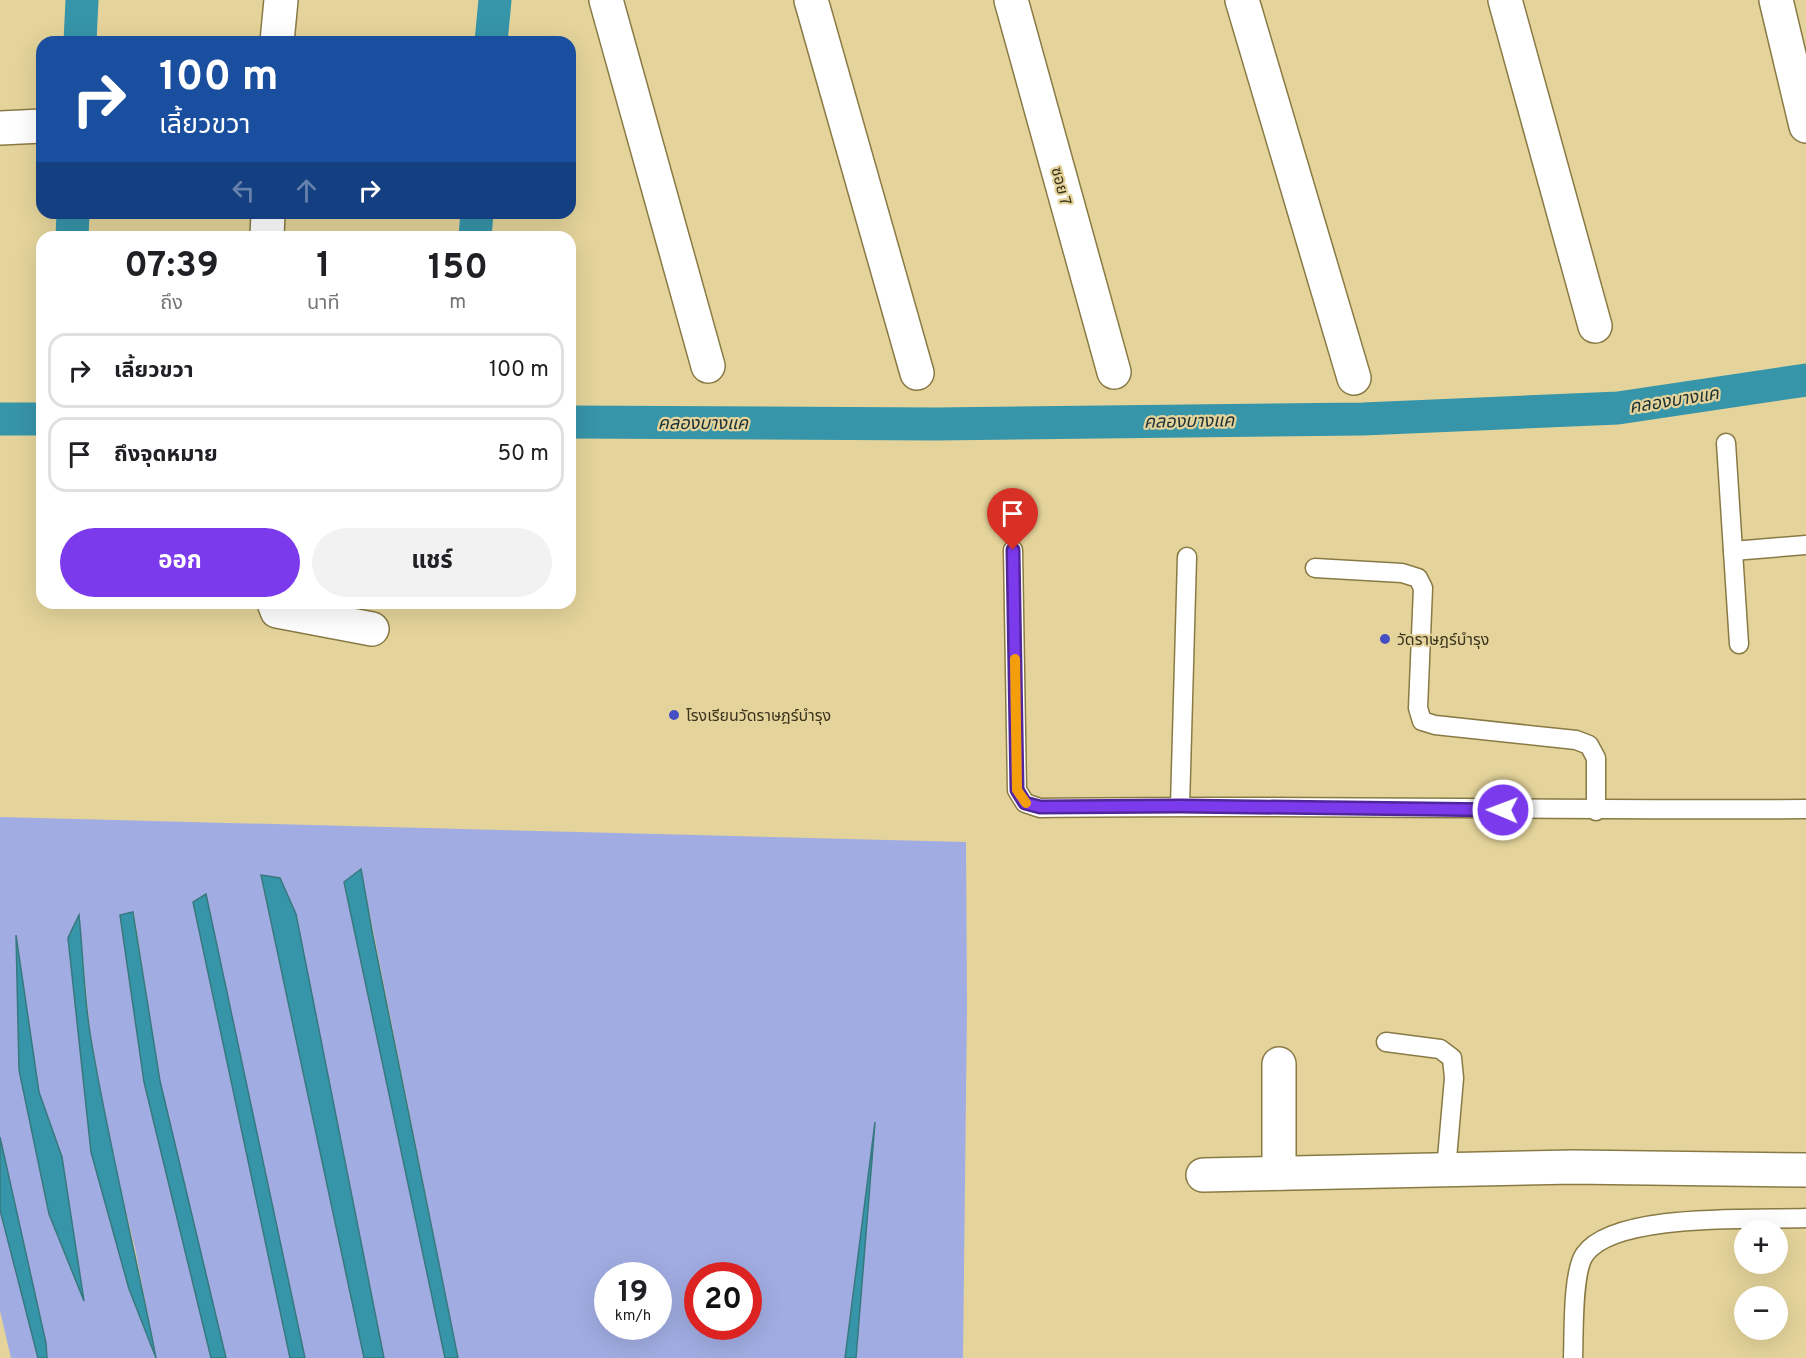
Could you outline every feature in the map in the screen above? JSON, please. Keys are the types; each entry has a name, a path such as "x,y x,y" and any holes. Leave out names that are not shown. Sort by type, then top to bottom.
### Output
{"street":[{"path":"278,36 281,0"},
{"path":"606,0 708,366"},
{"path":"811,0 917,374"},
{"name":"ซอย 7","path":"1011,0 1114,372"},
{"path":"1242,0 1354,378"},
{"path":"1505,0 1595,326"},
{"path":"1776,0 1806,126"},
{"path":"0,128 36,126"},
{"path":"276,609 277,611 372,629"},
{"path":"1279,1064 1279,1173"},
{"path":"1203,1174 1573,1167 1806,1170"}],"lane":[{"path":"1726,443 1739,644"},
{"path":"1733,550 1806,546"},
{"path":"1013,550 1017,790 1025,803 1040,807 1180,806 1596,811 1806,809"},
{"path":"1180,806 1187,556"},
{"path":"1315,568 1402,573 1418,578 1423,588 1418,708 1422,721 1435,725 1576,741 1588,745 1596,758 1596,811"},
{"path":"1386,1042 1440,1049 1452,1059 1454,1078 1446,1170"},
{"path":"1573,1358 1577,1275 1584,1254 1606,1236 1658,1223 1806,1218"}],"shaded area":[{"path":"0,817 966,842 967,1007 963,1358 856,1358 873,1142 845,1358 458,1358 361,869 344,883 445,1358 384,1358 296,914 261,876 364,1358 305,1358 205,894 193,902 290,1358 226,1358 160,1081 134,913 120,915 144,1082 211,1358 47,1358 46,1343 0,1137","holes":["79,917 90,1031 114,1163 135,1248 156,1357 129,1289 68,938","17,942 39,1092 62,1157 83,1297 49,1214 19,1070"]},
{"path":"361,869 458,1358 445,1358 344,882"},
{"path":"261,875 280,878 296,914 384,1358 364,1358"},
{"path":"206,894 305,1358 290,1358 193,902"},
{"path":"133,912 160,1081 226,1358 211,1358 144,1082 120,915"},
{"path":"79,915 90,1033 156,1358 129,1289 91,1152 68,938"},
{"path":"16,935 39,1092 62,1157 84,1301 49,1214 19,1070"},
{"path":"875,1122 856,1358 845,1358"},
{"path":"0,1137 46,1343 47,1358 38,1358 0,1210"},
{"path":"0,1210 38,1358 11,1358 0,1311"}],"waterway":[{"path":"80,36 82,0"},
{"path":"492,36 495,0"},
{"path":"72,231 73,219"},
{"path":"476,219 476,231"},
{"name":"คลองบางแค","path":"576,422 936,424 1363,419 1618,408 1806,380"},
{"name":"คลองบางแค","path":"0,419 36,419"}],"slow traffic":[{"path":"1015,659 1017,790 1026,803"}],"place":[{"name":"วัดราษฎร์บำรุง","path":"1385,639"},
{"name":"โรงเรียนวัดราษฎร์บำรุง","path":"674,715"}],"route":[{"path":"1013,550 1017,790 1025,803 1040,807 1180,806 1503,810"}]}
